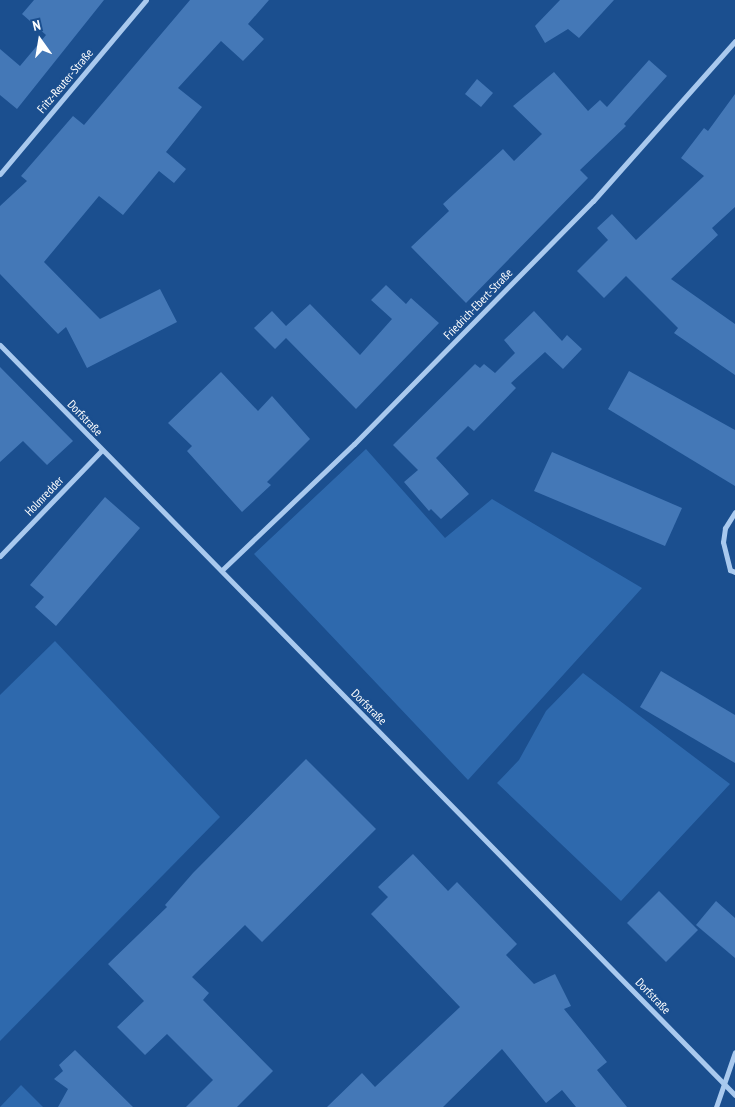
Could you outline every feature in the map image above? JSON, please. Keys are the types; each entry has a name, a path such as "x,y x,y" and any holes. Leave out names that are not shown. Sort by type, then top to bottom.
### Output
{"street":[{"name":"Fritz-Reuter-Straße","path":"0,174 146,0"},
{"name":"Friedrich-Ebert-Straße","path":"222,570 354,444 586,208 735,41"},
{"name":"Dorfstraße","path":"0,344 735,1095"},
{"name":"Holmredder","path":"0,556 102,450"},
{"path":"735,512 725,528 723,542 730,570 735,572"},
{"path":"716,1107 735,1052"}],"shaded area":[{"path":"366,449 445,538 492,499 642,588 468,780 254,554"},
{"path":"55,641 220,817 0,1041 0,695"},
{"path":"583,673 730,784 621,901 497,783 519,760 546,711"},
{"path":"21,1085 43,1107 0,1107"}],"building":[{"path":"34,0 104,0 17,109 0,95 0,49 20,66 46,35 22,14"},
{"path":"190,0 269,0 248,24 264,39 243,61 221,41 178,88 202,107 166,152 186,169 174,183 159,171 123,215 99,196 44,262 100,319 160,289 177,322 87,368 66,327 58,334 0,274 0,206 27,181 21,176 73,116 84,125"},
{"path":"560,0 614,0 579,38 568,29 545,43 535,26"},
{"path":"649,60 667,76 624,124 626,126 580,170 588,178 466,303 411,247 449,211 443,204 503,149 514,161 542,134 513,106 554,72 588,111 600,100 607,107"},
{"path":"477,79 493,93 481,107 465,94"},
{"path":"735,94 735,207 712,228 718,235 671,279 735,324 735,375 674,333 678,328 626,276 604,298 577,271 608,240 597,228 612,214 636,240 704,176 681,158 704,128 708,131"},
{"path":"386,285 406,304 411,298 439,323 356,409 286,338 275,349 254,328 272,311 286,326 310,304 360,355 392,319 371,300"},
{"path":"534,311 562,341 567,335 582,349 563,369 545,352 511,383 516,388 474,431 468,426 436,458 469,494 441,519 431,509 429,511 404,482 418,470 393,445 475,364 480,368 484,364 495,373 515,353 504,340"},
{"path":"0,367 73,441 47,465 23,441 0,462"},
{"path":"629,371 735,430 735,486 608,409"},
{"path":"221,372 258,411 272,396 310,439 267,482 271,485 242,512 187,451 192,446 168,423"},
{"path":"552,452 682,508 665,546 534,491"},
{"path":"105,497 140,528 56,626 35,607 44,597 30,585"},
{"path":"661,671 735,715 735,763 640,707"},
{"path":"306,759 376,829 262,942 245,925 192,977 209,993 203,1000 273,1071 237,1107 186,1107 213,1080 167,1034 145,1055 117,1027 144,1001 108,964 167,907 165,905 193,873"},
{"path":"413,854 448,891 457,882 517,944 506,955 534,984 555,974 571,1006 564,1009 607,1062 597,1070 627,1107 576,1107 562,1090 546,1103 502,1049 443,1107 327,1107 362,1073 375,1087 460,1007 371,914 388,897 378,887"},
{"path":"659,891 698,930 666,962 627,923"},
{"path":"716,901 735,918 735,958 696,925"},
{"path":"75,1050 133,1107 58,1107 68,1089 54,1079 63,1071 59,1065"}]}
